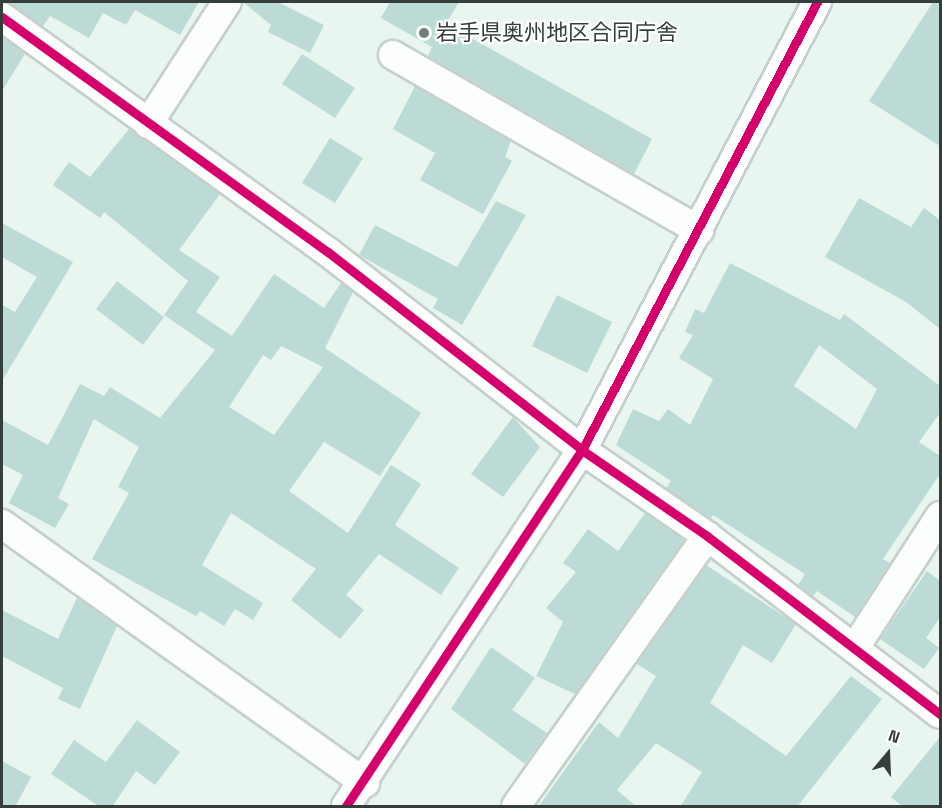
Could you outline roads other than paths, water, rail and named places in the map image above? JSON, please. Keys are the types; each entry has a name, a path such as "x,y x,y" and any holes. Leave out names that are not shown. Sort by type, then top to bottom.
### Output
{"street":[{"path":"148,124 227,2"},
{"path":"2,524 362,797 582,450 817,2"},
{"path":"2,16 148,124 328,252 582,450 707,536 856,646 940,714"},
{"path":"393,55 699,230"},
{"path":"856,646 940,516"},
{"path":"516,807 707,536"}],"place":[{"name":"岩手県奥州地区合同庁舎","path":"424,33"}]}
